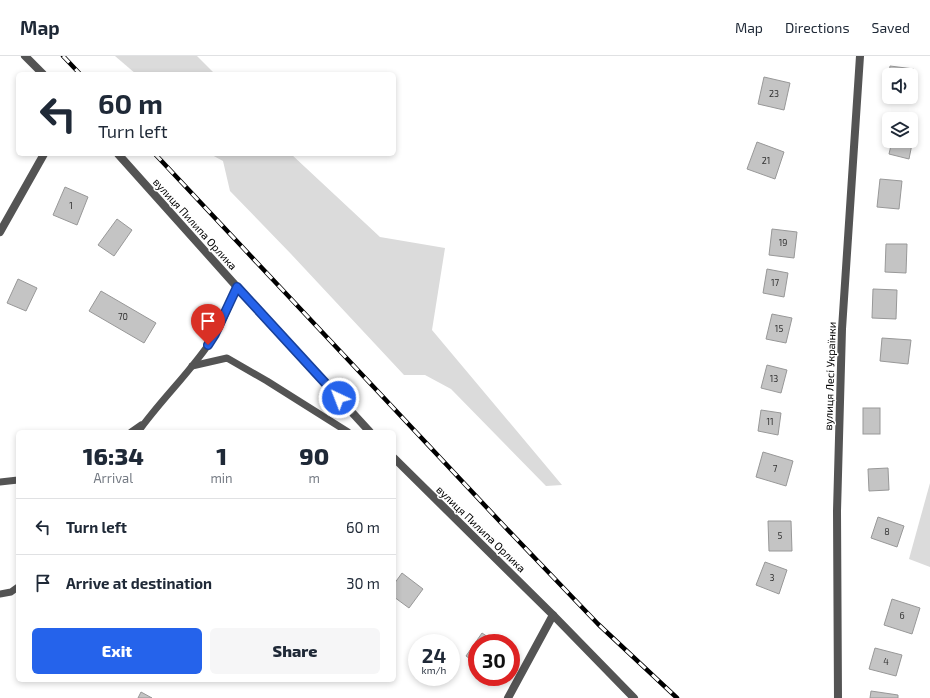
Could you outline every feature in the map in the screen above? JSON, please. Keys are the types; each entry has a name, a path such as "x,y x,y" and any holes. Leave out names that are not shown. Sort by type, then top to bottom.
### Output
{"street":[{"path":"26,56 41,72"},
{"name":"вулиця Лесі Українки","path":"838,698 837,511 842,329 860,56"},
{"path":"0,232 43,156"},
{"name":"вулиця Пилипа Орлика","path":"120,156 368,430"},
{"name":"вулиця Пилипа Орлика","path":"397,464 553,615 634,698"},
{"path":"508,698 553,615"}],"lane":[{"path":"139,430 192,366 215,334 237,287"},
{"path":"192,366 227,358 267,381 345,430"},
{"path":"134,430 146,421"},
{"path":"0,482 16,480"},
{"path":"0,594 11,592 16,588"}],"shaded area":[{"path":"115,56 197,56 213,72 134,72"},
{"path":"214,156 293,156 380,237 445,248 432,330 562,485 546,486 451,389 425,375 404,375 230,191 223,161"},
{"path":"930,483 930,567 909,559"}],"building":[{"path":"890,66 906,68 890,68"},
{"path":"764,77 790,83 784,110 758,104"},
{"path":"757,142 784,152 775,179 747,169"},
{"path":"890,148 911,148 909,159 889,154"},
{"path":"880,179 902,181 899,209 877,207"},
{"path":"65,187 88,197 77,225 53,215"},
{"path":"117,219 132,230 114,256 98,245"},
{"path":"772,229 797,232 794,258 769,255"},
{"path":"886,244 907,244 906,273 885,272"},
{"path":"767,269 788,273 784,297 763,293"},
{"path":"18,279 37,288 26,311 7,303"},
{"path":"873,289 897,290 896,319 872,318"},
{"path":"101,291 156,323 144,343 89,311"},
{"path":"772,314 792,318 786,343 766,339"},
{"path":"882,338 911,340 908,364 880,361"},
{"path":"767,365 787,370 781,393 761,388"},
{"path":"863,408 880,408 880,434 863,434"},
{"path":"761,410 781,413 778,435 758,431"},
{"path":"763,452 793,461 786,486 756,477"},
{"path":"888,468 889,490 869,491 868,469"},
{"path":"878,517 904,526 897,547 871,538"},
{"path":"768,521 791,521 792,551 769,551"},
{"path":"765,562 787,570 779,594 756,585"},
{"path":"402,573 423,589 409,608 396,598 396,581"},
{"path":"892,599 920,608 912,634 884,625"},
{"path":"875,648 902,655 896,676 869,669"},
{"path":"871,691 898,695 898,698 870,698"},
{"path":"141,692 152,698 138,698"}],"railway":[{"path":"63,56 78,72"},
{"path":"157,156 598,624 677,698"}],"route":[{"path":"208,345 215,334 237,287 339,398"}]}
